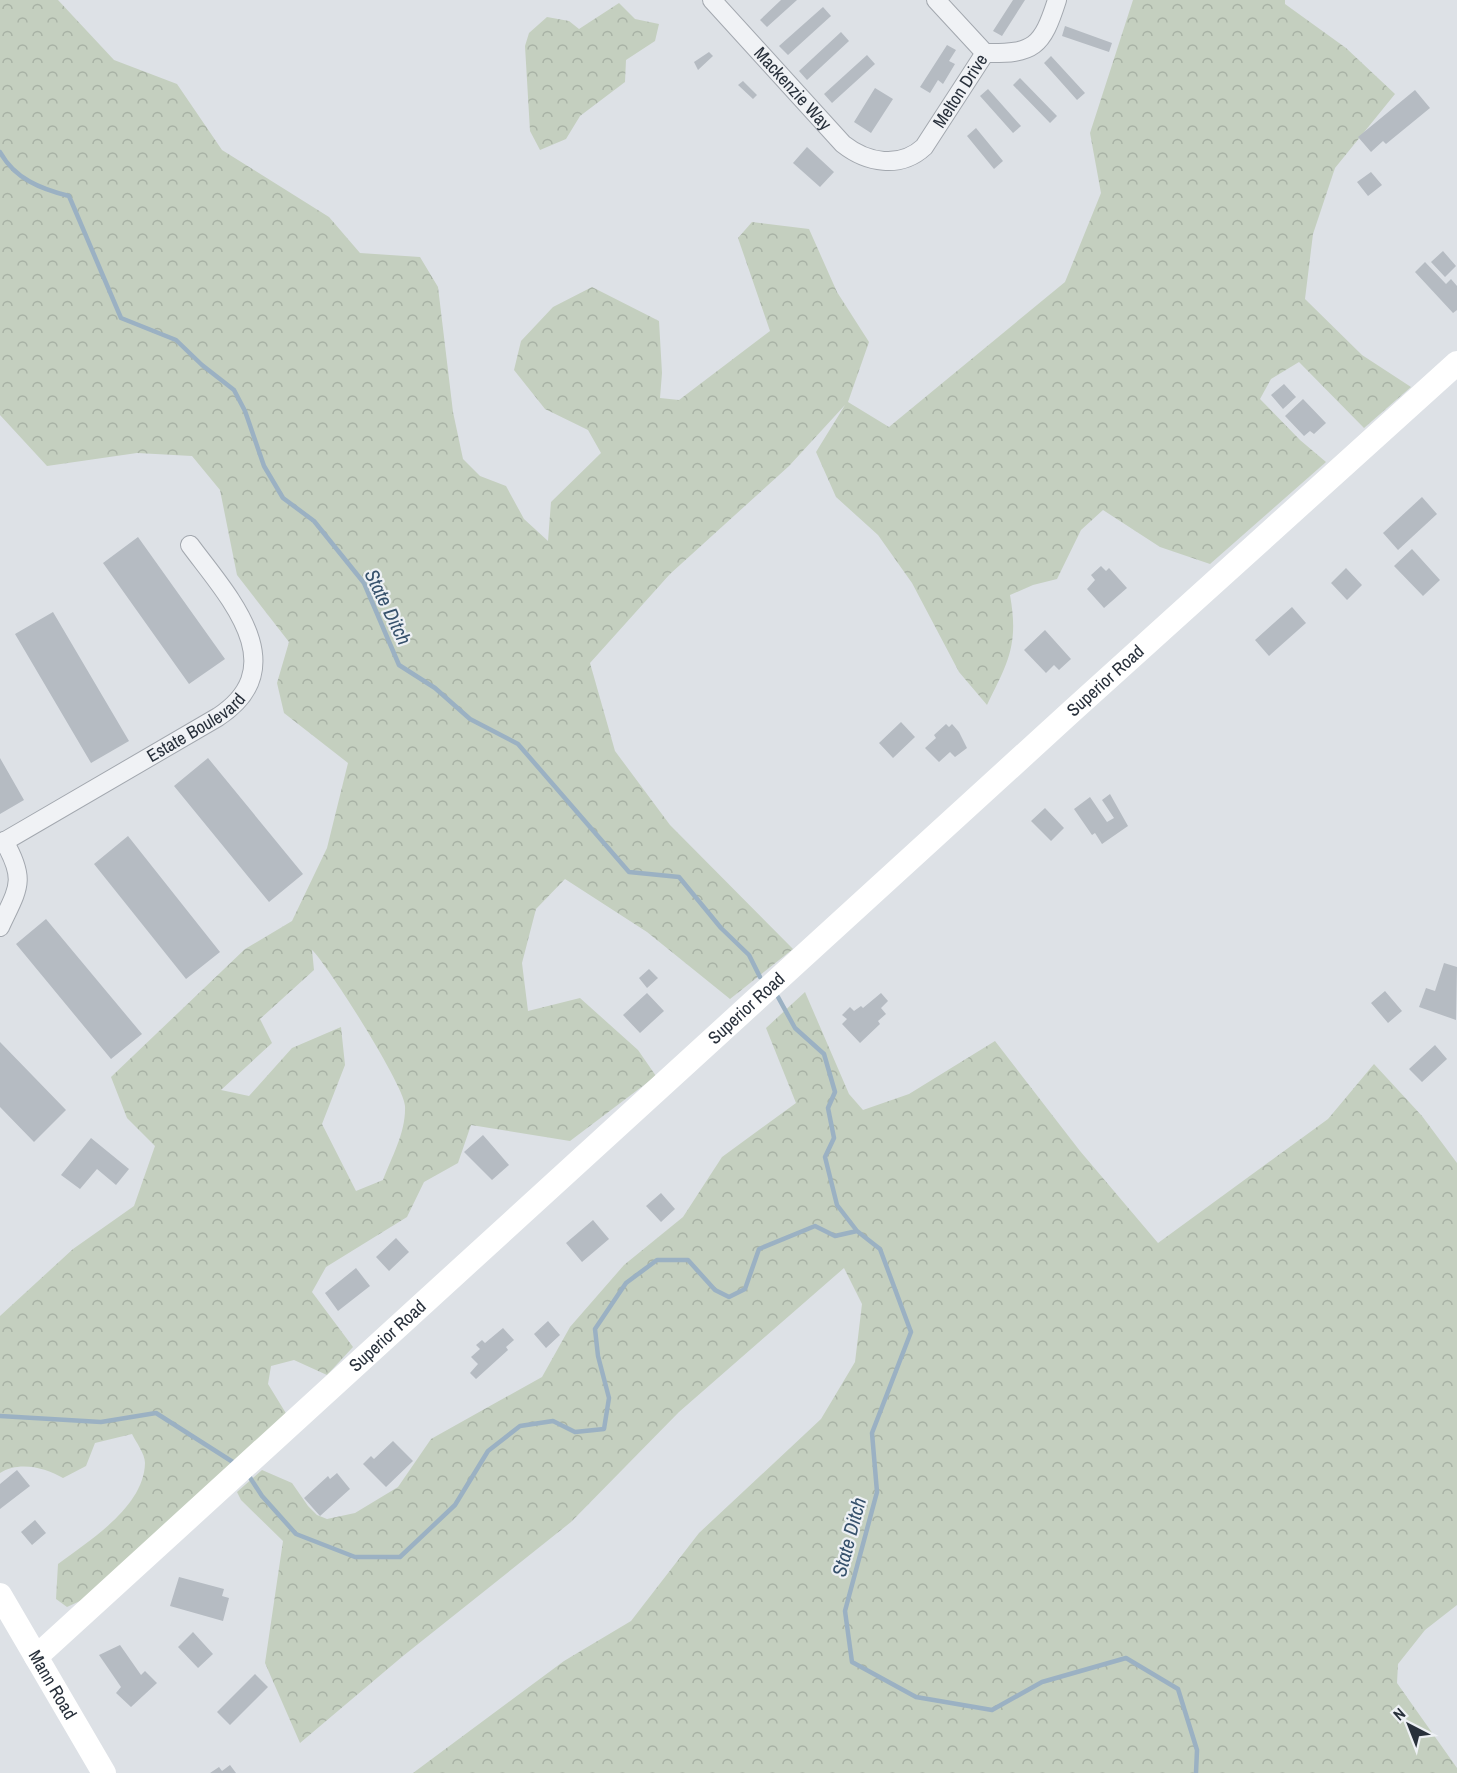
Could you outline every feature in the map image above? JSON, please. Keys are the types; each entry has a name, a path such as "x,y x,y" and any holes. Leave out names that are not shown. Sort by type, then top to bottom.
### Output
{"street":[{"name":"Mackenzie Way","path":"712,0 843,144 866,158 883,161"},
{"path":"936,0 985,53"},
{"name":"Melton Drive","path":"883,161 896,161 914,155 924,147 985,53 1016,54 1030,48 1041,38 1057,0"},
{"name":"Superior Road","path":"36,1657 1072,711 1457,363"},
{"name":"Estate Boulevard","path":"2,843 218,717 241,695 251,673 253,658 250,635 241,614 190,545"},
{"path":"0,927 19,880 16,863 2,843"},
{"name":"Mann Road","path":"0,1595 104,1773"}],"green space":[{"path":"0,0 58,0 114,60 177,84 222,150 329,217 360,253 420,257 438,287 453,412 463,459 480,476 506,486 524,519 548,541 551,502 601,453 588,430 545,409 514,370 521,341 553,307 592,287 659,321 662,373 660,398 679,400 770,331 738,238 752,222 809,229 837,292 869,342 848,402 889,427 1065,282 1101,193 1090,133 1133,0 1285,0 1285,4 1346,48 1395,94 1335,168 1313,234 1305,299 1362,355 1411,387 1364,428 1299,362 1271,379 1260,399 1300,440 1326,462 1210,564 1160,547 1103,510 1081,530 1057,579 1033,585 1010,595 1013,627 1010,653 987,705 959,672 912,583 878,535 836,497 816,452 845,405 789,466 670,574 590,663 615,751 670,825 793,949 730,999 647,932 565,879 536,909 522,963 528,1011 580,998 638,1050 656,1076 570,1141 471,1125 458,1163 424,1182 407,1217 326,1267 312,1292 353,1347 327,1375 294,1360 271,1366 268,1384 287,1415 93,1595 67,1607 56,1599 58,1564 99,1533 125,1508 142,1479 145,1459 132,1434 95,1443 86,1466 63,1478 40,1468 23,1466 0,1473 0,1316 73,1249 134,1206 155,1146 127,1118 111,1077 245,949 292,921 327,848 348,763 284,713 277,683 289,642 237,575 220,490 192,456 137,453 47,466 0,415","holes":["312,950 321,960 380,1052 402,1094 405,1106 401,1135 383,1180 356,1191 322,1124 345,1065 341,1027 292,1048 249,1096 221,1090 272,1043 260,1019 314,970"]},
{"path":"619,3 635,19 659,24 655,41 626,60 625,82 580,116 566,139 540,150 530,131 525,46 529,33 547,17 569,21 579,29"},
{"path":"805,992 849,1094 863,1110 909,1094 995,1041 1080,1151 1158,1243 1328,1119 1374,1064 1422,1116 1457,1163 1457,1605 1425,1630 1398,1664 1397,1683 1457,1768 1457,1773 413,1773 564,1661 631,1621 699,1533 821,1419 855,1362 862,1304 844,1268 679,1412 571,1522 403,1656 300,1743 265,1663 283,1541 241,1500 237,1492 262,1470 292,1483 317,1515 327,1519 355,1513 398,1487 431,1439 542,1377 570,1327 624,1265 683,1217 722,1157 796,1103 766,1028"}],"building":[{"path":"781,0 797,0 767,27 760,20"},
{"path":"1013,0 1025,0 1002,36 993,31"},
{"path":"823,7 831,16 788,55 779,46"},
{"path":"1065,26 1112,43 1109,52 1062,36"},
{"path":"841,32 849,41 807,80 799,71"},
{"path":"947,45 956,50 949,61 955,64 943,84 938,80 930,93 920,87"},
{"path":"709,52 713,56 698,70 694,62"},
{"path":"867,55 875,64 832,103 824,94"},
{"path":"1051,56 1085,93 1077,100 1044,63"},
{"path":"1020,78 1057,116 1050,123 1013,85"},
{"path":"743,81 757,95 753,99 738,85"},
{"path":"875,88 893,99 871,133 854,122"},
{"path":"988,89 1021,126 1013,133 980,96"},
{"path":"1415,90 1430,108 1386,144 1383,141 1371,152 1358,137"},
{"path":"976,128 1003,161 994,169 967,136"},
{"path":"807,147 834,172 820,187 793,163"},
{"path":"1371,172 1382,185 1368,196 1357,182"},
{"path":"1443,251 1456,266 1445,277 1431,262"},
{"path":"1425,262 1446,284 1451,279 1457,286 1457,310 1453,313 1415,272"},
{"path":"1284,384 1296,397 1283,409 1271,395"},
{"path":"1303,399 1326,423 1314,434 1310,431 1304,436 1285,416"},
{"path":"1422,497 1437,514 1398,550 1383,533"},
{"path":"138,537 225,659 189,684 103,563"},
{"path":"1412,549 1440,580 1423,596 1394,566"},
{"path":"1101,566 1106,571 1109,568 1127,588 1104,608 1087,589 1095,580 1091,575"},
{"path":"1346,568 1362,585 1347,600 1331,583"},
{"path":"1292,607 1306,623 1269,656 1255,640"},
{"path":"53,612 129,741 91,763 15,634"},
{"path":"1045,630 1071,659 1059,670 1054,665 1046,673 1024,650"},
{"path":"901,722 915,737 893,758 879,743"},
{"path":"946,724 949,727 952,724 959,732 967,748 955,757 950,752 939,762 925,748"},
{"path":"0,758 24,800 0,814"},
{"path":"208,758 303,874 269,902 174,786"},
{"path":"1110,794 1128,826 1102,844 1095,833 1092,835 1074,809 1090,797 1107,822 1114,818 1102,800"},
{"path":"1045,808 1064,828 1051,841 1031,821"},
{"path":"128,836 220,952 186,979 94,864"},
{"path":"46,919 142,1034 111,1059 16,944"},
{"path":"1444,963 1457,967 1456,1020 1419,1007 1426,988 1435,991"},
{"path":"649,969 658,978 647,988 639,978"},
{"path":"1385,991 1402,1011 1388,1023 1371,1003"},
{"path":"647,993 664,1011 640,1033 623,1015"},
{"path":"881,993 888,1001 881,1008 886,1014 878,1021 880,1024 860,1043 842,1024 847,1019 842,1015 850,1007 854,1011 861,1006 863,1008"},
{"path":"0,1042 66,1110 34,1142 0,1107"},
{"path":"1435,1045 1447,1059 1422,1082 1409,1069"},
{"path":"483,1135 509,1165 492,1180 464,1152"},
{"path":"91,1138 129,1169 116,1185 97,1169 80,1189 61,1175"},
{"path":"661,1193 675,1209 661,1222 646,1206"},
{"path":"593,1220 609,1239 582,1262 566,1243"},
{"path":"396,1238 409,1252 389,1271 376,1257"},
{"path":"356,1268 370,1286 338,1311 325,1293"},
{"path":"548,1321 560,1335 546,1348 534,1334"},
{"path":"503,1328 514,1340 506,1347 508,1350 476,1379 470,1373 478,1364 471,1357 480,1349 476,1345 482,1340 485,1343"},
{"path":"393,1441 413,1461 386,1487 363,1464 371,1456 374,1459"},
{"path":"17,1470 30,1486 0,1509 0,1484"},
{"path":"337,1473 350,1489 320,1516 304,1498 328,1476 330,1479"},
{"path":"35,1520 46,1533 32,1545 21,1532"},
{"path":"179,1577 224,1589 222,1596 229,1598 223,1621 170,1606"},
{"path":"193,1632 213,1654 198,1668 178,1647"},
{"path":"120,1645 141,1675 145,1671 157,1683 131,1707 116,1693 121,1687 99,1655"},
{"path":"255,1674 268,1687 230,1725 217,1712"},
{"path":"230,1765 236,1773 210,1773 219,1767 222,1771"}],"waterway":[{"name":"State Ditch","path":"0,152 21,176 39,186 69,196 121,318 176,340 202,365 234,390 245,411 264,466 283,498 314,521 364,583 399,665 435,688 470,719 518,744 629,872 679,877 721,928 749,955 760,977"},
{"name":"State Ditch","path":"778,997 795,1028 824,1054 835,1092 828,1108 834,1138 825,1157 837,1205 857,1231 880,1249 911,1332 872,1433 877,1492 845,1611 852,1662 916,1697 992,1710 1042,1682 1126,1658 1178,1689 1197,1750 1196,1773"},
{"path":"249,1476 262,1496 296,1534 355,1557 400,1557 455,1505 488,1451 520,1426 553,1421 575,1432 604,1429 609,1398 598,1356 595,1329 626,1283 657,1260 688,1260 715,1290 729,1297 745,1289 759,1249 815,1226 835,1236 857,1231"},
{"path":"0,1416 101,1422 156,1413 236,1464"}]}
